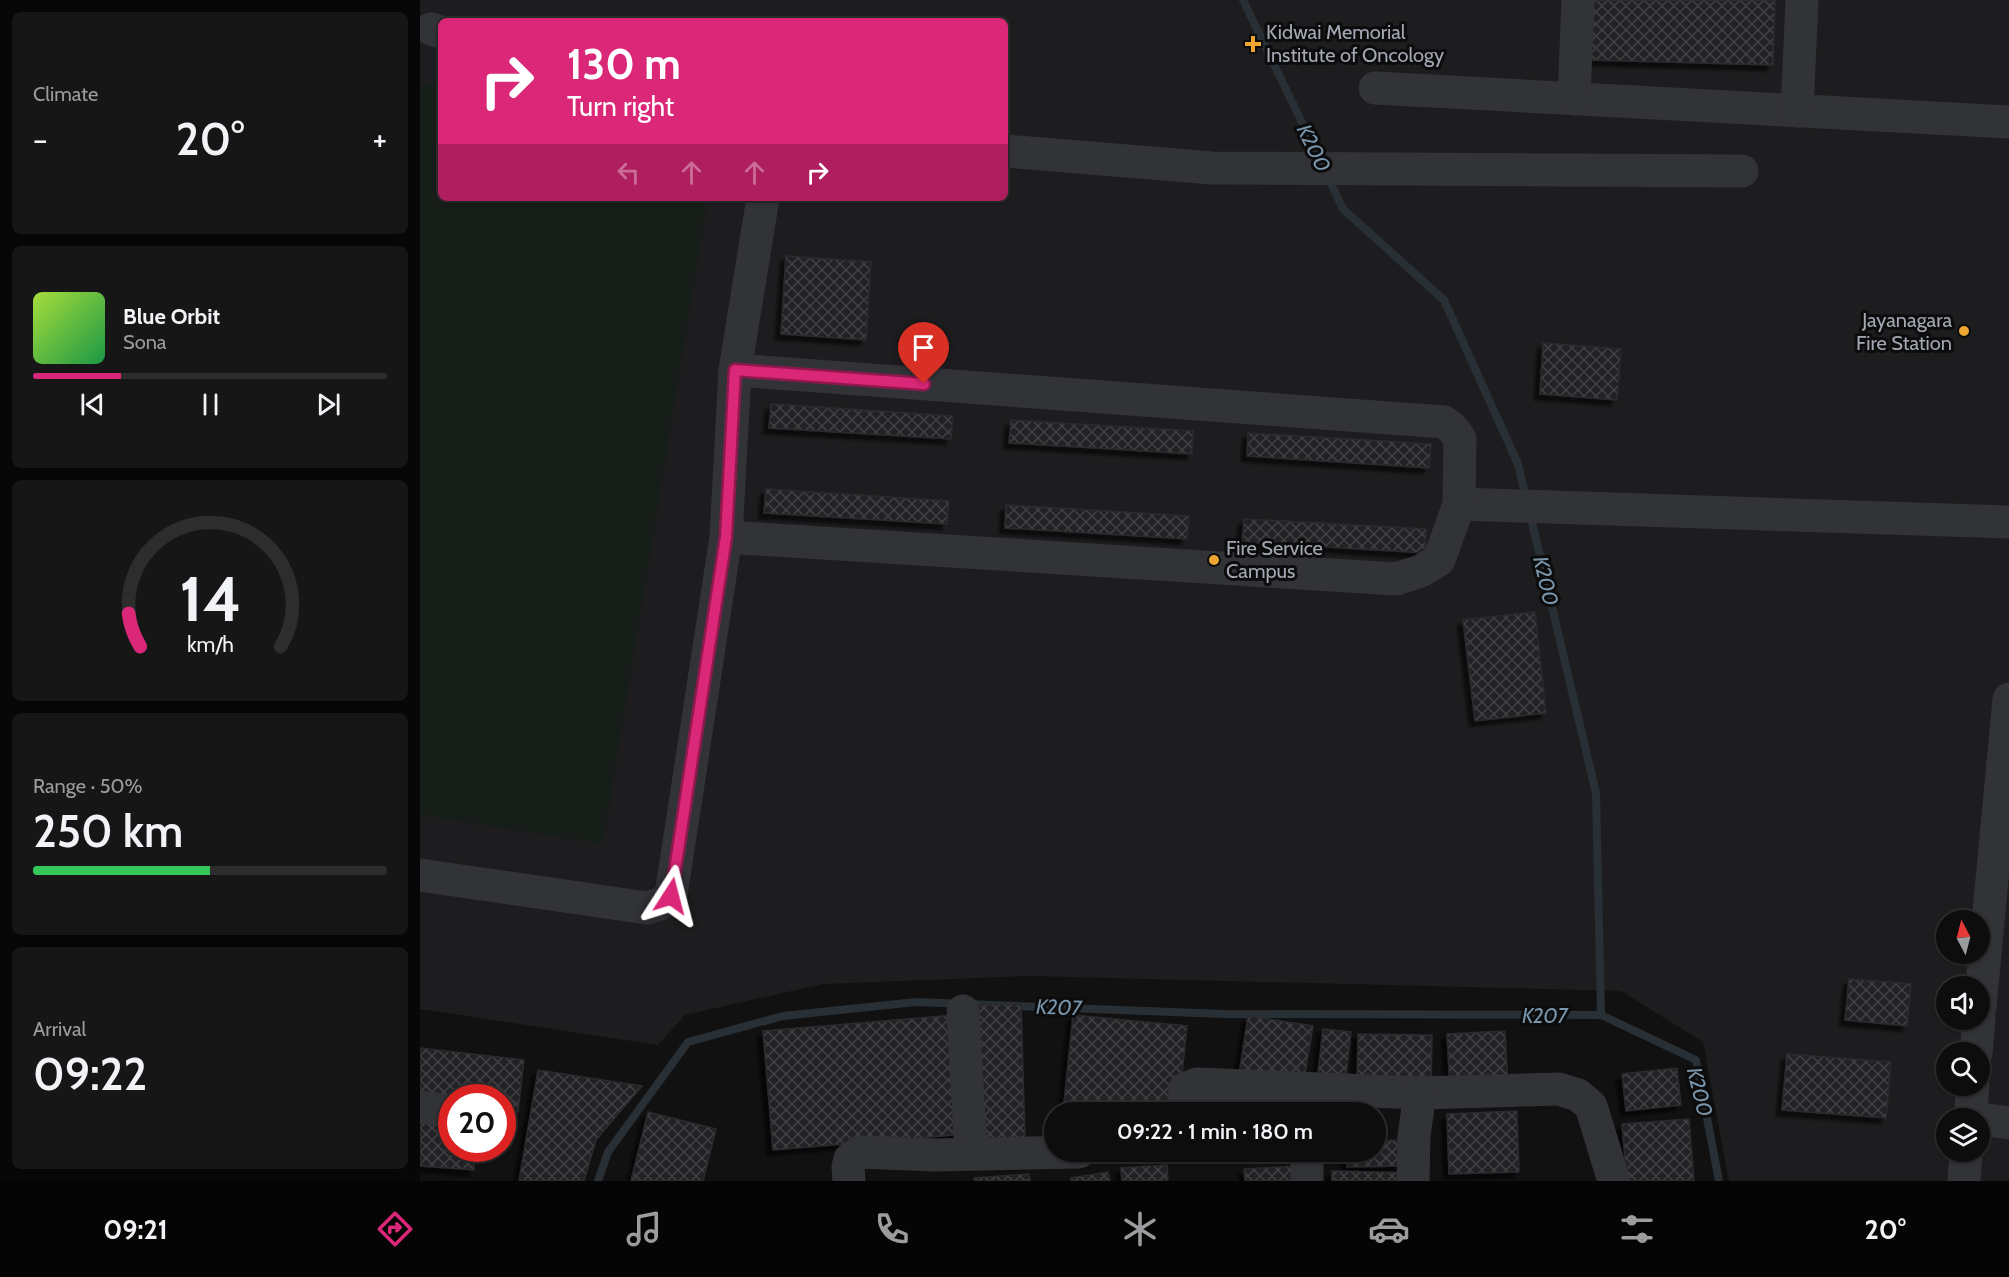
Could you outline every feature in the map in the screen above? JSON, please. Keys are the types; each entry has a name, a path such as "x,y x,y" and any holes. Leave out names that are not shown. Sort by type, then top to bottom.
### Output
{"street":[{"path":"1574,99 1578,0"},
{"path":"1797,111 1802,0"},
{"path":"1375,88 2009,122"},
{"path":"1008,151 1212,168 1742,171"},
{"path":"420,875 647,908 660,904 671,896 726,537 735,370 763,201"},
{"path":"726,537 1396,579 1421,572 1439,560 1459,504 1460,439 1444,422 735,370"},
{"path":"1459,504 2009,522"},
{"path":"1983,976 2009,699"},
{"path":"963,1011 971,1154"},
{"path":"1184,1102 1185,1089 1197,1084 1307,1100 1420,1093 1559,1089 1578,1095 1591,1106 1614,1181"},
{"path":"1413,1181 1414,1136 1420,1093"},
{"path":"420,1107 438,1109"},
{"path":"1990,1121 2009,1123"},
{"path":"849,1181 850,1159 860,1152 1044,1153"},
{"path":"1307,1162 1307,1181"},
{"path":"1964,1181 1965,1162"}],"shaded area":[{"name":"Fire Service Campus","path":"420,0 2009,0 2009,1181 1729,1181 1703,1042 1621,991 1031,976 823,984 685,1015 658,1045 420,1009"},
{"path":"420,84 438,87 438,201 708,201 603,844 420,815"}],"building":[{"path":"1592,0 1775,0 1773,65 1590,60"},
{"path":"786,256 871,262 866,340 781,334"},
{"path":"1543,343 1621,349 1617,400 1540,394"},
{"path":"771,404 953,416 951,439 769,428"},
{"path":"1011,420 1193,431 1192,454 1009,443"},
{"path":"1248,433 1431,444 1429,468 1247,456"},
{"path":"766,489 949,501 947,524 764,513"},
{"path":"1006,505 1189,516 1187,539 1005,528"},
{"path":"1244,519 1426,529 1425,553 1242,542"},
{"path":"1535,612 1546,713 1475,721 1463,620"},
{"path":"1849,979 1911,984 1907,1026 1845,1020"},
{"path":"1021,1004 1025,1138 981,1139 978,1005"},
{"path":"955,1015 965,1134 773,1150 763,1031"},
{"path":"1073,1015 1187,1026 1179,1102 1064,1102"},
{"path":"1248,1016 1313,1026 1303,1086 1239,1075"},
{"path":"1323,1029 1351,1032 1345,1085 1317,1082"},
{"path":"1505,1031 1508,1086 1450,1089 1447,1034"},
{"path":"1358,1034 1432,1035 1431,1090 1357,1089"},
{"path":"420,1048 524,1060 518,1112 516,1112 516,1084 438,1084 438,1100 420,1100"},
{"path":"1787,1054 1891,1062 1886,1118 1782,1110"},
{"path":"1677,1068 1681,1105 1626,1111 1622,1074"},
{"path":"538,1070 642,1086 596,1140 584,1181 519,1181"},
{"path":"1216,1094 1285,1095 1285,1102 1216,1102"},
{"path":"1517,1111 1519,1172 1449,1174 1447,1114"},
{"path":"648,1112 716,1129 703,1181 631,1181"},
{"path":"420,1115 438,1118 438,1162 474,1162 474,1170 420,1166"},
{"path":"1689,1119 1694,1181 1627,1181 1622,1124"},
{"path":"1406,1140 1406,1166 1347,1167 1347,1162 1386,1162 1386,1141"},
{"path":"1167,1165 1168,1181 1122,1181 1121,1168"},
{"path":"1299,1166 1300,1181 1245,1181 1244,1169"},
{"path":"1332,1171 1412,1173 1412,1181 1332,1181"},
{"path":"1108,1172 1110,1181 1071,1181 1071,1178"},
{"path":"1029,1174 1030,1181 975,1181 974,1178"}],"waterway":[{"name":"K200","path":"1243,0 1320,160"},
{"name":"K200","path":"1327,175 1343,209 1444,300 1518,464 1526,498"},
{"name":"K200","path":"1530,514 1596,793 1601,1015"},
{"name":"K207","path":"598,1181 608,1152 688,1042 783,1016 916,1002 1224,1014 1601,1015 1696,1060 1719,1181"}],"place":[{"name":"Kidwai Memorial Institute of Oncology","path":"1253,44"},
{"name":"Jayanagara Fire Station","path":"1964,331"},
{"name":"Fire Service Campus","path":"1214,560"}],"route":[{"path":"671,896 726,537 735,370 924,384"}]}
